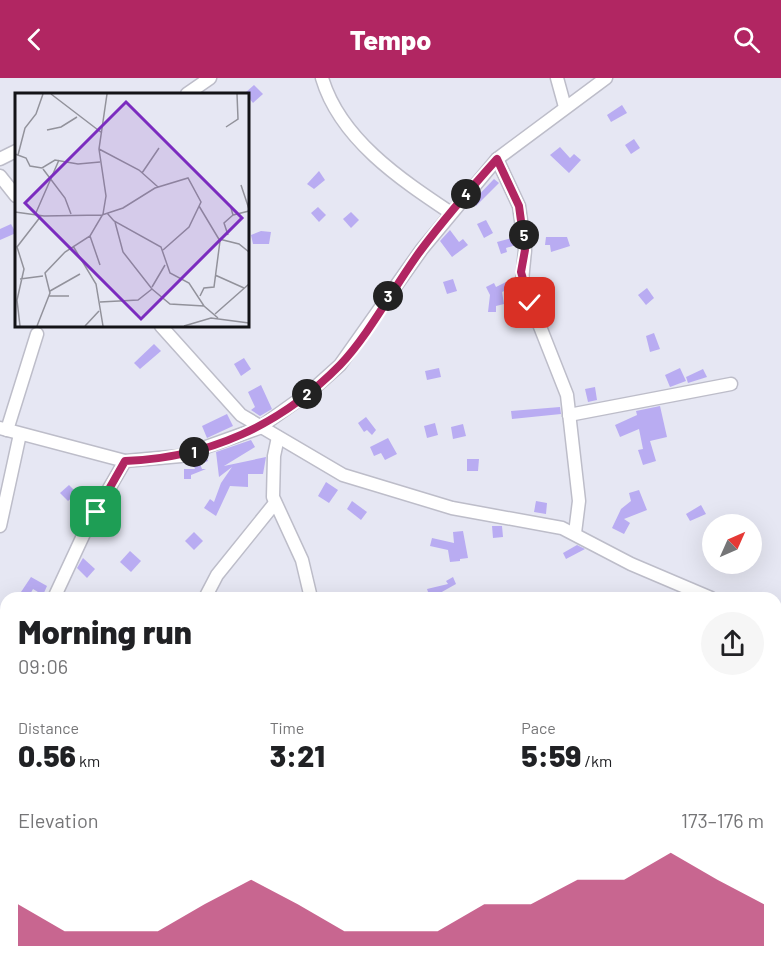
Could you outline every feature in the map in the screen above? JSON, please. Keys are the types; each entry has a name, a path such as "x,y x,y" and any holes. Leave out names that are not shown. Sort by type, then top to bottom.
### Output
{"street":[{"path":"187,93 188,78"},
{"path":"188,93 210,78"},
{"path":"322,78 333,108 369,149 404,182 451,213"},
{"path":"557,78 566,107"},
{"path":"37,334 3,429 125,461 181,456 259,428 311,391 340,364 451,213 497,159 606,78"},
{"path":"0,159 15,152"},
{"path":"497,159 519,206 525,250 522,281 549,347 554,368 565,387 579,501 575,533"},
{"path":"0,176 15,195"},
{"path":"0,195 15,195"},
{"path":"162,327 241,416 329,468 358,481 452,508 548,525 575,533 631,564 697,592"},
{"path":"568,415 731,384"},
{"path":"0,526 20,434"},
{"path":"278,437 274,456 274,503 302,560 310,592"},
{"path":"57,592 88,525 125,461"},
{"path":"208,592 217,575 274,503"}],"building":[{"path":"254,85 263,94 253,103 249,98 249,93 245,93"},
{"path":"622,105 627,113 611,122 607,115"},
{"path":"634,139 640,148 631,154 625,145"},
{"path":"560,147 570,158 574,154 581,160 569,173 550,155"},
{"path":"319,171 325,180 314,189 307,184"},
{"path":"494,179 499,183 476,206 472,202"},
{"path":"318,207 326,215 319,222 311,213"},
{"path":"351,212 359,220 351,228 343,219"},
{"path":"486,220 493,233 484,238 477,224"},
{"path":"11,224 15,233 0,240 0,229"},
{"path":"450,230 459,242 463,239 468,245 452,257 440,241"},
{"path":"261,231 271,232 269,244 253,244 251,235"},
{"path":"515,237 516,245 506,248 507,252 501,254 497,242"},
{"path":"546,237 567,237 570,246 551,252 550,245 545,245"},
{"path":"514,278 515,286 502,292 504,304 496,306 496,312 488,312 490,295 486,287 494,283 496,287"},
{"path":"453,279 457,291 447,294 443,282"},
{"path":"647,288 654,298 646,305 638,295"},
{"path":"654,333 660,349 650,352 646,336"},
{"path":"154,344 161,351 140,369 134,363"},
{"path":"244,358 251,369 241,376 234,364"},
{"path":"439,368 441,377 427,380 425,371"},
{"path":"680,368 686,381 670,387 665,375"},
{"path":"703,369 707,377 688,383 686,377"},
{"path":"261,385 272,409 260,416 251,410 255,407 248,392"},
{"path":"595,387 597,400 588,402 585,389"},
{"path":"660,406 667,437 650,441 656,461 643,465 638,450 643,449 639,429 620,437 615,425 637,415 636,411"},
{"path":"560,407 561,414 512,419 511,411"},
{"path":"227,414 233,426 207,438 202,426"},
{"path":"366,417 376,430 372,435 367,430 364,432 358,423"},
{"path":"435,423 438,435 427,438 424,426"},
{"path":"463,424 466,436 453,439 451,427"},
{"path":"388,438 397,454 385,460 381,453 374,456 370,447"},
{"path":"251,440 255,447 224,466 266,457 263,474 248,474 248,487 230,486 216,516 204,508 210,499 214,502 221,483 232,467 219,477 216,452"},
{"path":"206,456 208,461 200,464 202,469 206,469 191,475 191,479 184,479 184,469 195,469 192,461"},
{"path":"467,459 479,459 478,471 467,471"},
{"path":"326,482 338,490 329,503 318,496"},
{"path":"69,485 77,493 68,501 60,493"},
{"path":"639,490 647,510 624,519 630,523 624,534 612,528 621,509 631,501 629,493"},
{"path":"352,501 367,512 361,520 347,509"},
{"path":"536,501 547,503 546,514 534,512"},
{"path":"701,505 706,514 690,521 686,514"},
{"path":"492,526 502,526 503,537 493,538"},
{"path":"463,531 468,558 450,562 448,550 430,546 432,538 454,543 453,532"},
{"path":"194,532 203,541 194,550 185,541"},
{"path":"577,545 585,549 566,559 563,553"},
{"path":"130,551 141,561 131,572 120,562"},
{"path":"83,558 95,569 87,578 77,568"},
{"path":"31,577 47,586 44,592 33,589 31,592 21,592"},
{"path":"453,577 456,584 442,592 428,592 427,589 448,584 446,581"}],"route":[{"path":"96,512 125,461 181,456 209,447 259,428 311,391 340,364 357,344 388,295 422,249 497,159 519,206 525,250 521,272 522,281 530,303"}]}
